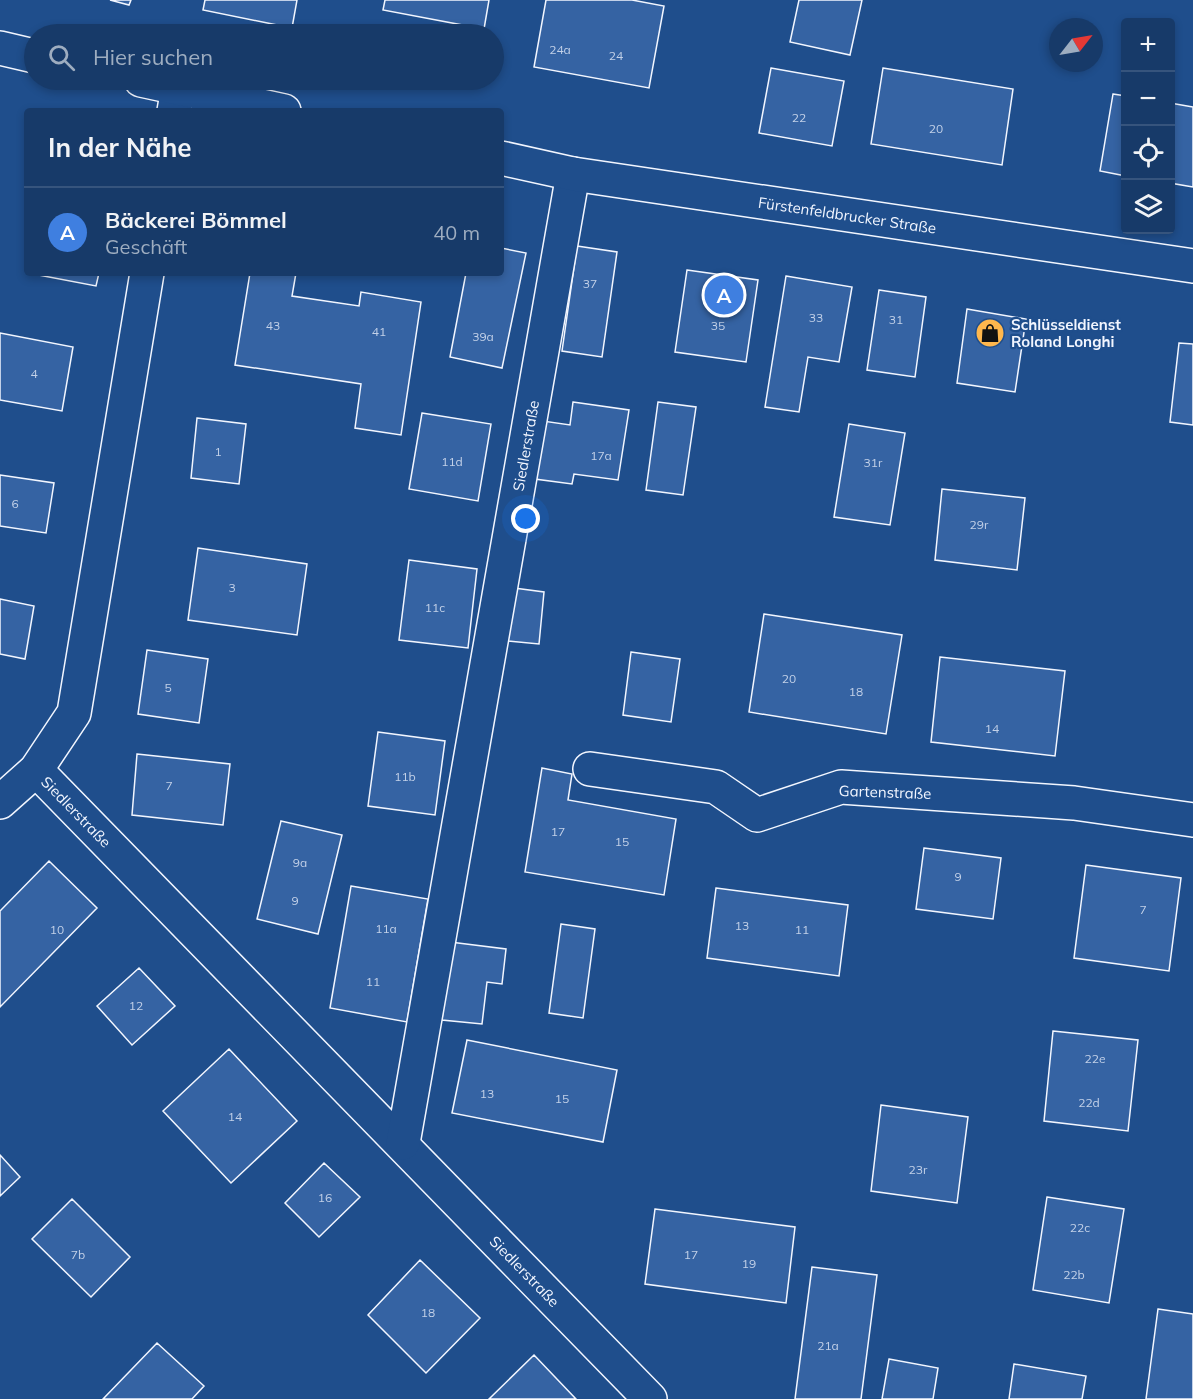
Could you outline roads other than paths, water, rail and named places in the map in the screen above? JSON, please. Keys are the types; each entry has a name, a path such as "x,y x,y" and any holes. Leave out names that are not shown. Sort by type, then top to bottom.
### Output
{"street":[{"path":"0,48 24,54"},
{"path":"159,90 176,99 257,108"},
{"name":"Fürstenfeldbrucker Straße","path":"504,159 573,174 1193,266"},
{"name":"Siedlerstraße","path":"403,1143 573,174"},
{"name":"Siedlerstraße","path":"147,276 74,713 36,770 403,1143 650,1399"},
{"name":"Gartenstraße","path":"590,769 716,787 757,815 841,787 1074,803 1193,820"},
{"path":"0,802 36,770"}],"place":[{"name":"Bäckerei Bömmel","path":"724,295"},
{"name":"Schlüsseldienst Roland Longhi","path":"990,333"}]}
